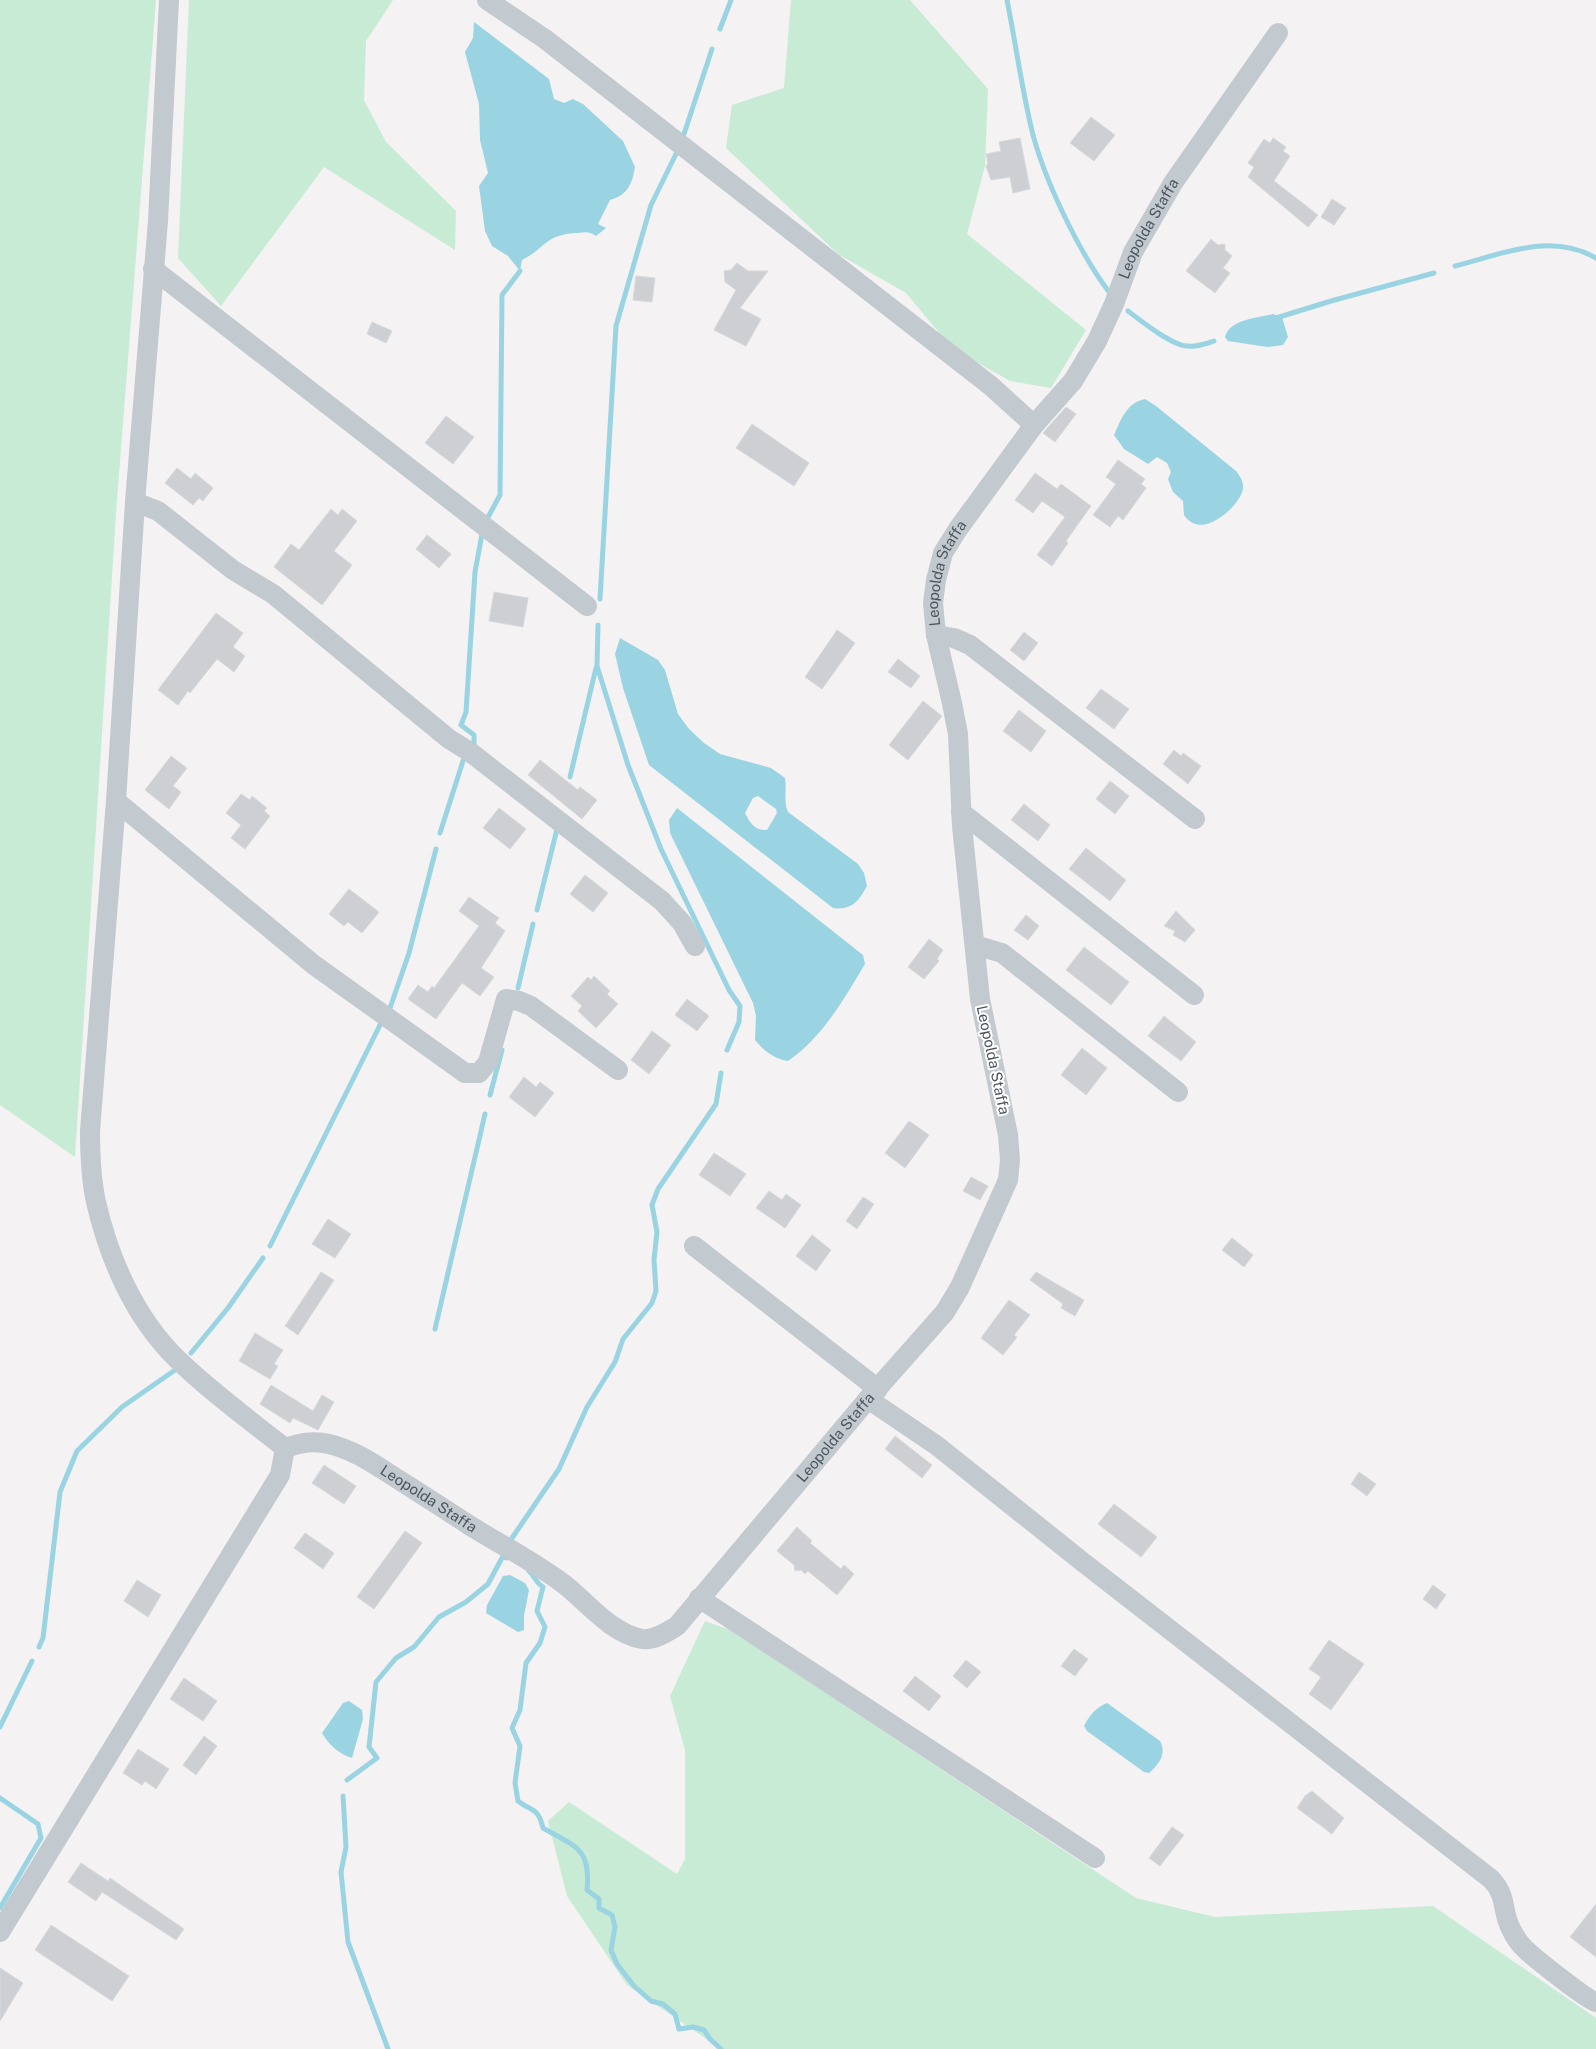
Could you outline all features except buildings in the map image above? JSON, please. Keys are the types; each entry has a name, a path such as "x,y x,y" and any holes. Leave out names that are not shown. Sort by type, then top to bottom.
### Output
{"street":[{"path":"0,1932 275,1484 280,1475 285,1448 196,1376 176,1358 148,1325 124,1284 108,1245 96,1202 91,1168 90,1131 116,801 135,502 158,220 169,0"},
{"path":"487,0 544,40 991,386 1034,425"},
{"name":"Leopolda Staffa","path":"285,1448 306,1441 328,1443 369,1461 540,1567 566,1586 608,1622 626,1633 644,1639 663,1635 677,1626 873,1394 945,1312 960,1287 1008,1180 1010,1160 1008,1135 980,999 962,812 958,734 936,635 933,603 936,580 943,554 958,529 1034,425 1073,381 1097,340 1114,304 1133,252 1173,183 1278,34"},
{"path":"153,269 588,606"},
{"path":"135,502 158,511 233,570 274,594 448,739 470,752 662,901 682,923 695,946"},
{"path":"936,635 954,638 970,645 1195,819"},
{"path":"116,801 314,965 465,1073 479,1073 488,1062 506,999 519,1001 531,1006 618,1070"},
{"path":"962,812 1194,995"},
{"path":"976,945 1002,953 1178,1092"},
{"path":"694,1246 936,1445 1491,1879 1500,1889 1505,1904 1507,1921 1512,1932 1524,1948 1596,2002"},
{"path":"700,1598 1095,1858"}],"green space":[{"path":"0,0 156,0 116,513 75,1157 0,1105"},
{"path":"189,0 393,0 366,41 364,100 386,142 456,211 455,250 324,167 221,306 178,258"},
{"path":"791,0 910,0 988,89 985,166 967,234 1086,330 1051,388 1010,381 952,348 906,293 838,254 726,148 732,105 784,88"},
{"path":"705,1621 730,1630 1136,1898 1215,1917 1433,1906 1596,2018 1596,2049 721,2049 627,1985 567,1896 548,1821 569,1802 677,1874 685,1859 685,1750 670,1696"}],"water":[{"path":"474,22 549,79 554,99 564,103 573,99 583,104 623,141 635,167 628,188 621,195 610,200 598,224 606,228 596,236 585,232 567,234 552,239 522,260 520,271 508,256 492,246 485,231 479,186 488,173 480,140 479,104 465,52 473,38"},
{"path":"1273,314 1282,317 1288,337 1283,345 1267,347 1228,341 1225,337 1232,326 1238,323"},
{"path":"1145,399 1236,471 1240,477 1243,486 1241,495 1230,509 1216,520 1200,525 1189,521 1184,515 1183,501 1173,492 1168,479 1171,472 1167,463 1157,457 1148,464 1124,449 1114,435 1129,408 1138,401"},
{"path":"620,638 658,660 665,670 678,714 689,729 704,743 720,754 771,768 785,778 788,812 858,864 864,873 867,886 854,904 845,908 833,908 649,765 623,688 615,654","holes":["758,796 776,809 777,813 767,830 753,826 745,813 753,798"]},
{"path":"677,808 863,955 865,964 832,1017 812,1041 788,1061 769,1054 755,1040 756,1016 753,1003 670,833 669,820"},
{"path":"510,1575 525,1583 529,1590 524,1616 524,1630 518,1632 486,1613 487,1605 503,1576"},
{"path":"349,1701 362,1710 363,1719 352,1758 334,1748 322,1733 343,1703"},
{"path":"1107,1703 1160,1741 1163,1750 1161,1758 1149,1773 1144,1772 1087,1731 1084,1726 1096,1709"}],"waterway":[{"path":"720,29 731,0"},
{"path":"1007,0 1026,102 1039,154 1055,195 1075,237 1109,292"},
{"path":"684,134 712,49"},
{"path":"600,599 616,326 651,205 676,154"},
{"path":"1455,266 1508,251 1544,246 1579,250 1596,258"},
{"path":"487,519 500,495 502,295 520,271"},
{"path":"1276,318 1434,273"},
{"path":"1128,311 1156,332 1180,345 1194,346 1214,341"},
{"path":"474,743 474,735 461,725 466,712 475,572 482,534"},
{"path":"598,625 597,666 628,765 661,849 729,990 740,1006 739,1022 727,1050"},
{"path":"570,777 596,668"},
{"path":"440,833 463,761"},
{"path":"537,910 557,829"},
{"path":"390,1008 409,953 436,849"},
{"path":"518,988 533,924"},
{"path":"270,1246 381,1023"},
{"path":"490,1095 502,1050"},
{"path":"512,1538 559,1469 587,1407 615,1362 623,1339 652,1303 656,1291 654,1260 657,1232 652,1205 658,1189 716,1104 721,1073"},
{"path":"435,1329 485,1114"},
{"path":"191,1353 228,1308 263,1258"},
{"path":"39,1647 43,1638 60,1492 77,1451 122,1407 175,1370"},
{"path":"347,1780 377,1758 369,1747 376,1682 396,1658 414,1647 439,1617 466,1602 488,1584 503,1556 507,1558"},
{"path":"529,1571 543,1587 537,1611 545,1627 540,1643 526,1663 520,1710 512,1728 520,1746 515,1783 518,1801 537,1813 543,1828 572,1845 584,1857 588,1876 587,1890 599,1899 599,1908 612,1915 615,1927 611,1950 617,1964 634,1986 651,2001 663,2004 675,2014 679,2029 693,2027 704,2030 710,2039 721,2049"},
{"path":"0,1727 32,1661"},
{"path":"343,1796 346,1847 341,1872 348,1942 388,2049"},
{"path":"0,1798 38,1824 41,1838 0,1908"}]}
